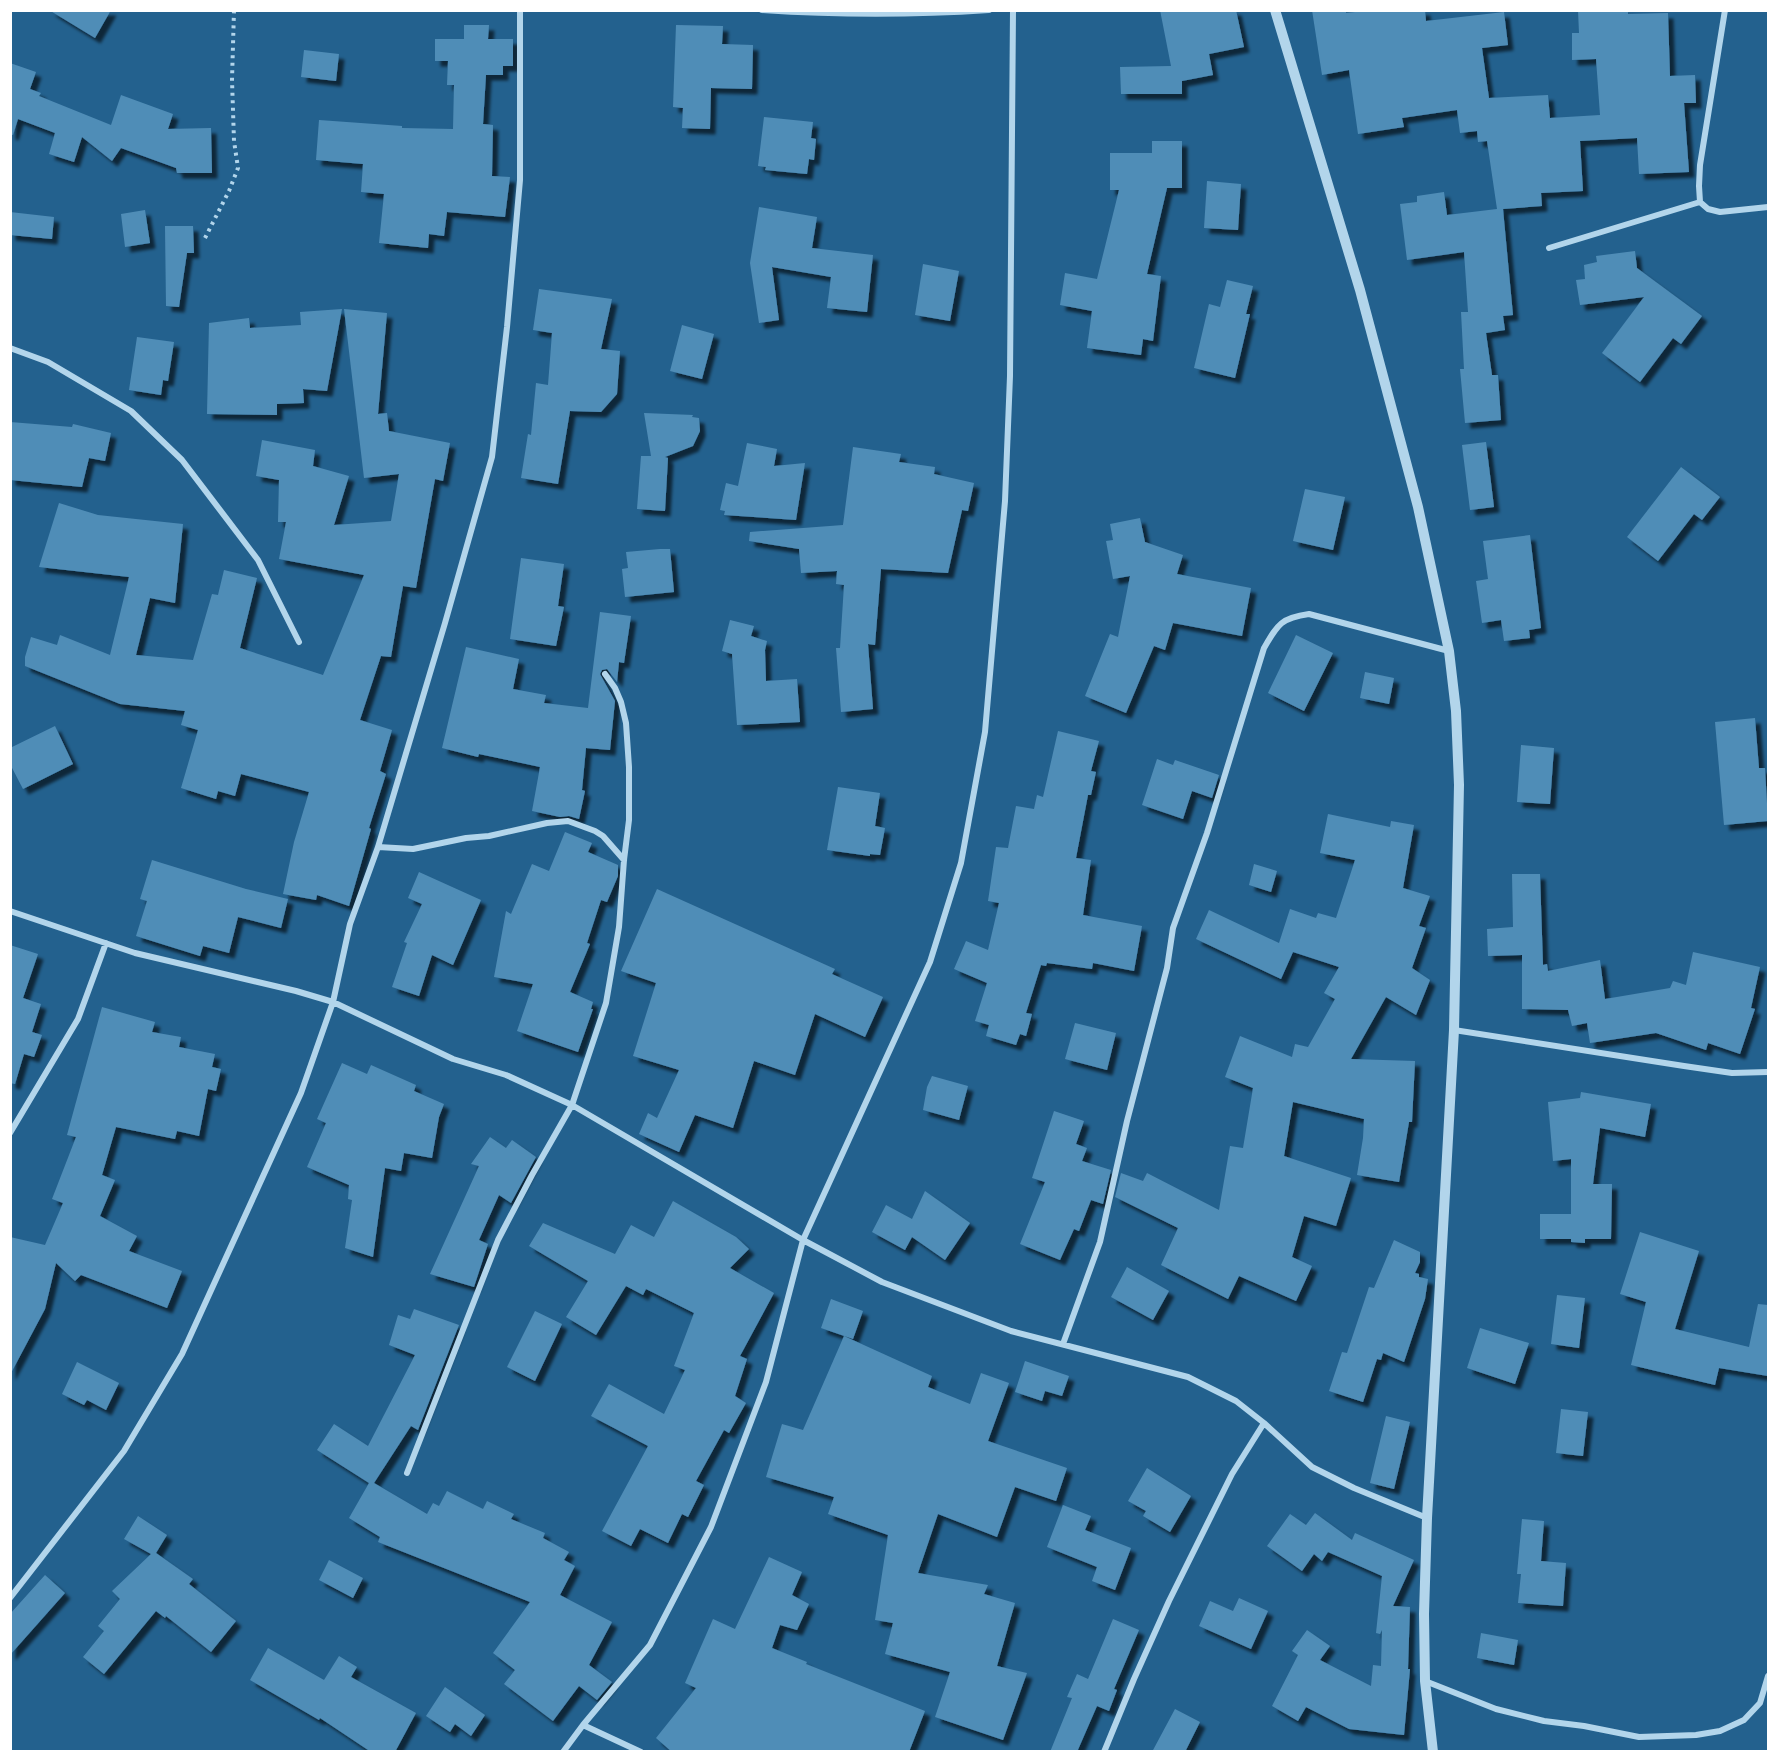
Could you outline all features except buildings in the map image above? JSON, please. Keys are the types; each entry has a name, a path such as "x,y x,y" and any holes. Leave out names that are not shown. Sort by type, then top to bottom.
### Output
{"street":[{"path":"10,1598 124,1451 182,1354 301,1093 333,1002 350,924 378,847 492,457 507,327 520,180 520,10"},
{"path":"762,10 822,14 944,13 989,10"},
{"path":"563,1752 582,1725 650,1645 711,1527 766,1382 803,1240 930,962 961,863 986,732 1005,501 1010,376 1013,10"},
{"path":"1275,10 1360,290 1418,507 1449,651 1456,711 1459,785 1454,1030 1427,1518 1424,1614 1425,1681 1433,1752"},
{"path":"1725,10 1700,165 1698,186 1701,202 1708,209 1719,212 1768,207"},
{"path":"1549,248 1701,202"},
{"path":"10,348 48,362 131,411 182,460 258,560 299,642"},
{"path":"1063,1344 1100,1242 1127,1121 1167,968 1173,928 1207,833 1264,648 1276,627 1291,617 1309,614 1449,651"},
{"path":"407,1473 498,1240 532,1175 573,1105 606,1003 619,927 629,820 629,767 626,723 621,702 605,674"},
{"path":"378,847 413,849 568,821 603,836 624,860"},
{"path":"10,911 135,953 333,1002 453,1059 506,1075 573,1105 803,1240 882,1282 1011,1332 1188,1377 1236,1401 1312,1467 1354,1488 1427,1518"},
{"path":"10,1133 78,1019 106,943"},
{"path":"1454,1030 1732,1073 1768,1072"},
{"path":"1104,1752 1169,1601 1232,1474 1264,1423"},
{"path":"1425,1681 1496,1709 1545,1721 1639,1737 1696,1735 1720,1731 1744,1720 1760,1703 1768,1677"},
{"path":"582,1725 641,1752"}],"path":[{"path":"205,238 238,168 234,141 232,80 234,10"}]}
